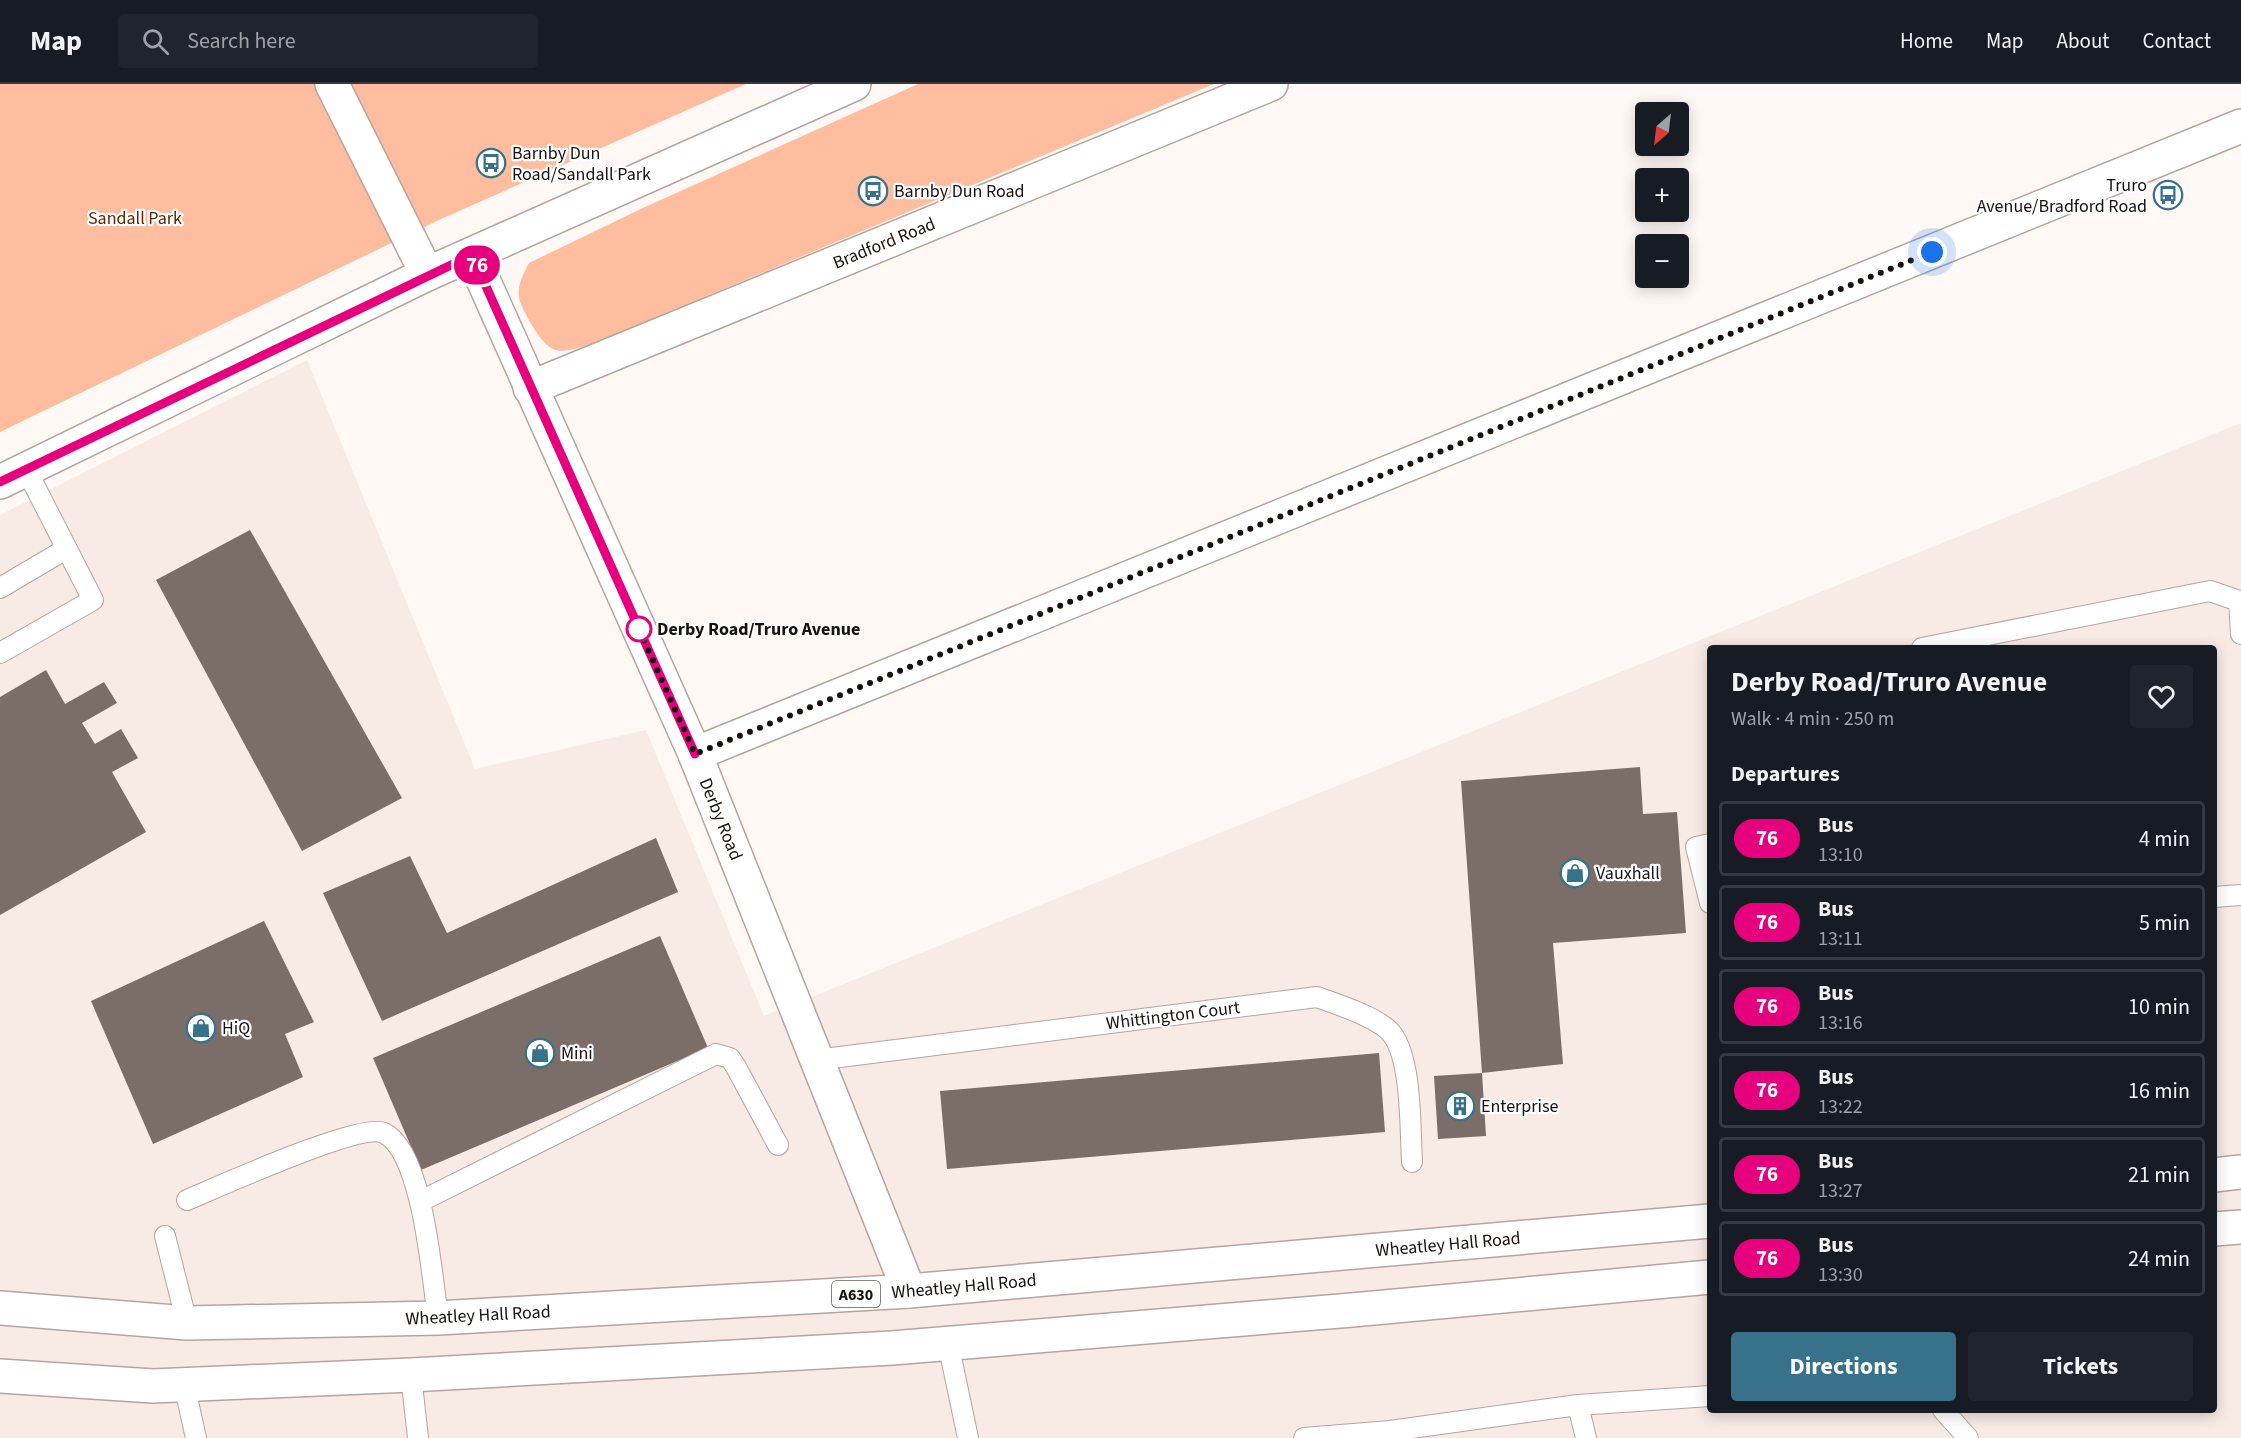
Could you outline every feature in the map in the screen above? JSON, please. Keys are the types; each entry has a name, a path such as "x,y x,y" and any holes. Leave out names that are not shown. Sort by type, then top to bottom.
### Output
{"main road":[{"path":"332,84 427,274"},
{"path":"13,476 427,274 854,84"},
{"name":"Bradford Road","path":"530,388 1270,84"},
{"path":"695,754 2241,126"},
{"name":"Derby Road","path":"472,255 695,754 909,1291"},
{"path":"2217,1175 2241,1172"},
{"name":"Wheatley Hall Road","path":"0,1308 187,1323 438,1318 909,1291 1707,1221"},
{"path":"2217,1229 2241,1227"},
{"path":"0,1377 153,1386 411,1375 948,1344 1707,1277"}],"lane":[{"path":"0,653 93,600 66,549 13,476"},
{"path":"0,588 66,549"},
{"path":"1937,645 2211,591 2239,601 2241,634"},
{"path":"1707,845 1696,847 1707,891"},
{"path":"2217,897 2241,895"},
{"name":"Whittington Court","path":"816,1060 1317,997 1360,1012 1392,1033 1406,1066 1412,1162"},
{"path":"421,1202 716,1054 730,1058 778,1145"},
{"path":"187,1200 313,1149 371,1131 385,1134 400,1149 411,1170 421,1202 438,1318"},
{"path":"165,1236 187,1323"},
{"path":"948,1344 968,1438"},
{"path":"411,1375 418,1438"},
{"path":"183,1384 196,1438"},
{"path":"1304,1438 1390,1431 1578,1404 1707,1396"},
{"path":"1578,1404 1586,1438"},
{"path":"1946,1413 1968,1438"}],"shaded area":[{"path":"307,360 475,769 646,730 764,1016 2241,423 2241,1438 0,1438 0,515"}],"green space":[{"name":"Sandall Park","path":"0,84 746,84 441,219 0,432"},
{"path":"918,84 1214,84 592,344 572,350 556,350 547,345 532,325 519,298 521,279 529,263 645,207"}],"building":[{"path":"250,530 402,798 302,851 156,580"},
{"path":"46,670 65,704 104,682 117,703 82,723 95,744 121,729 138,758 112,772 146,832 0,915 0,697"},
{"name":"Vauxhall","path":"1640,767 1643,814 1677,812 1686,933 1553,943 1563,1064 1482,1073 1461,781"},
{"path":"656,838 678,892 382,1021 323,893 410,856 447,933"},
{"name":"HiQ","path":"264,921 314,1022 285,1034 303,1077 153,1144 91,1001"},
{"name":"Mini","path":"660,936 708,1048 421,1170 373,1058"},
{"path":"1379,1053 1385,1132 947,1169 940,1091"},
{"name":"Enterprise","path":"1482,1073 1486,1136 1438,1139 1434,1076"}],"bus line":[{"name":"76","path":"0,482 427,274 472,255 695,754"}],"place":[{"name":"Barnby Dun Road/Sandall Park","path":"491,163"},
{"name":"Barnby Dun Road","path":"873,191"},
{"name":"Truro Avenue/Bradford Road","path":"2168,195"},
{"name":"Derby Road/Truro Avenue","path":"639,629"},
{"name":"Vauxhall","path":"1575,873"},
{"name":"HiQ","path":"201,1028"},
{"name":"Mini","path":"540,1053"},
{"name":"Enterprise","path":"1460,1106"}],"route":[{"path":"639,629 637,625 695,754 1932,252"}]}
